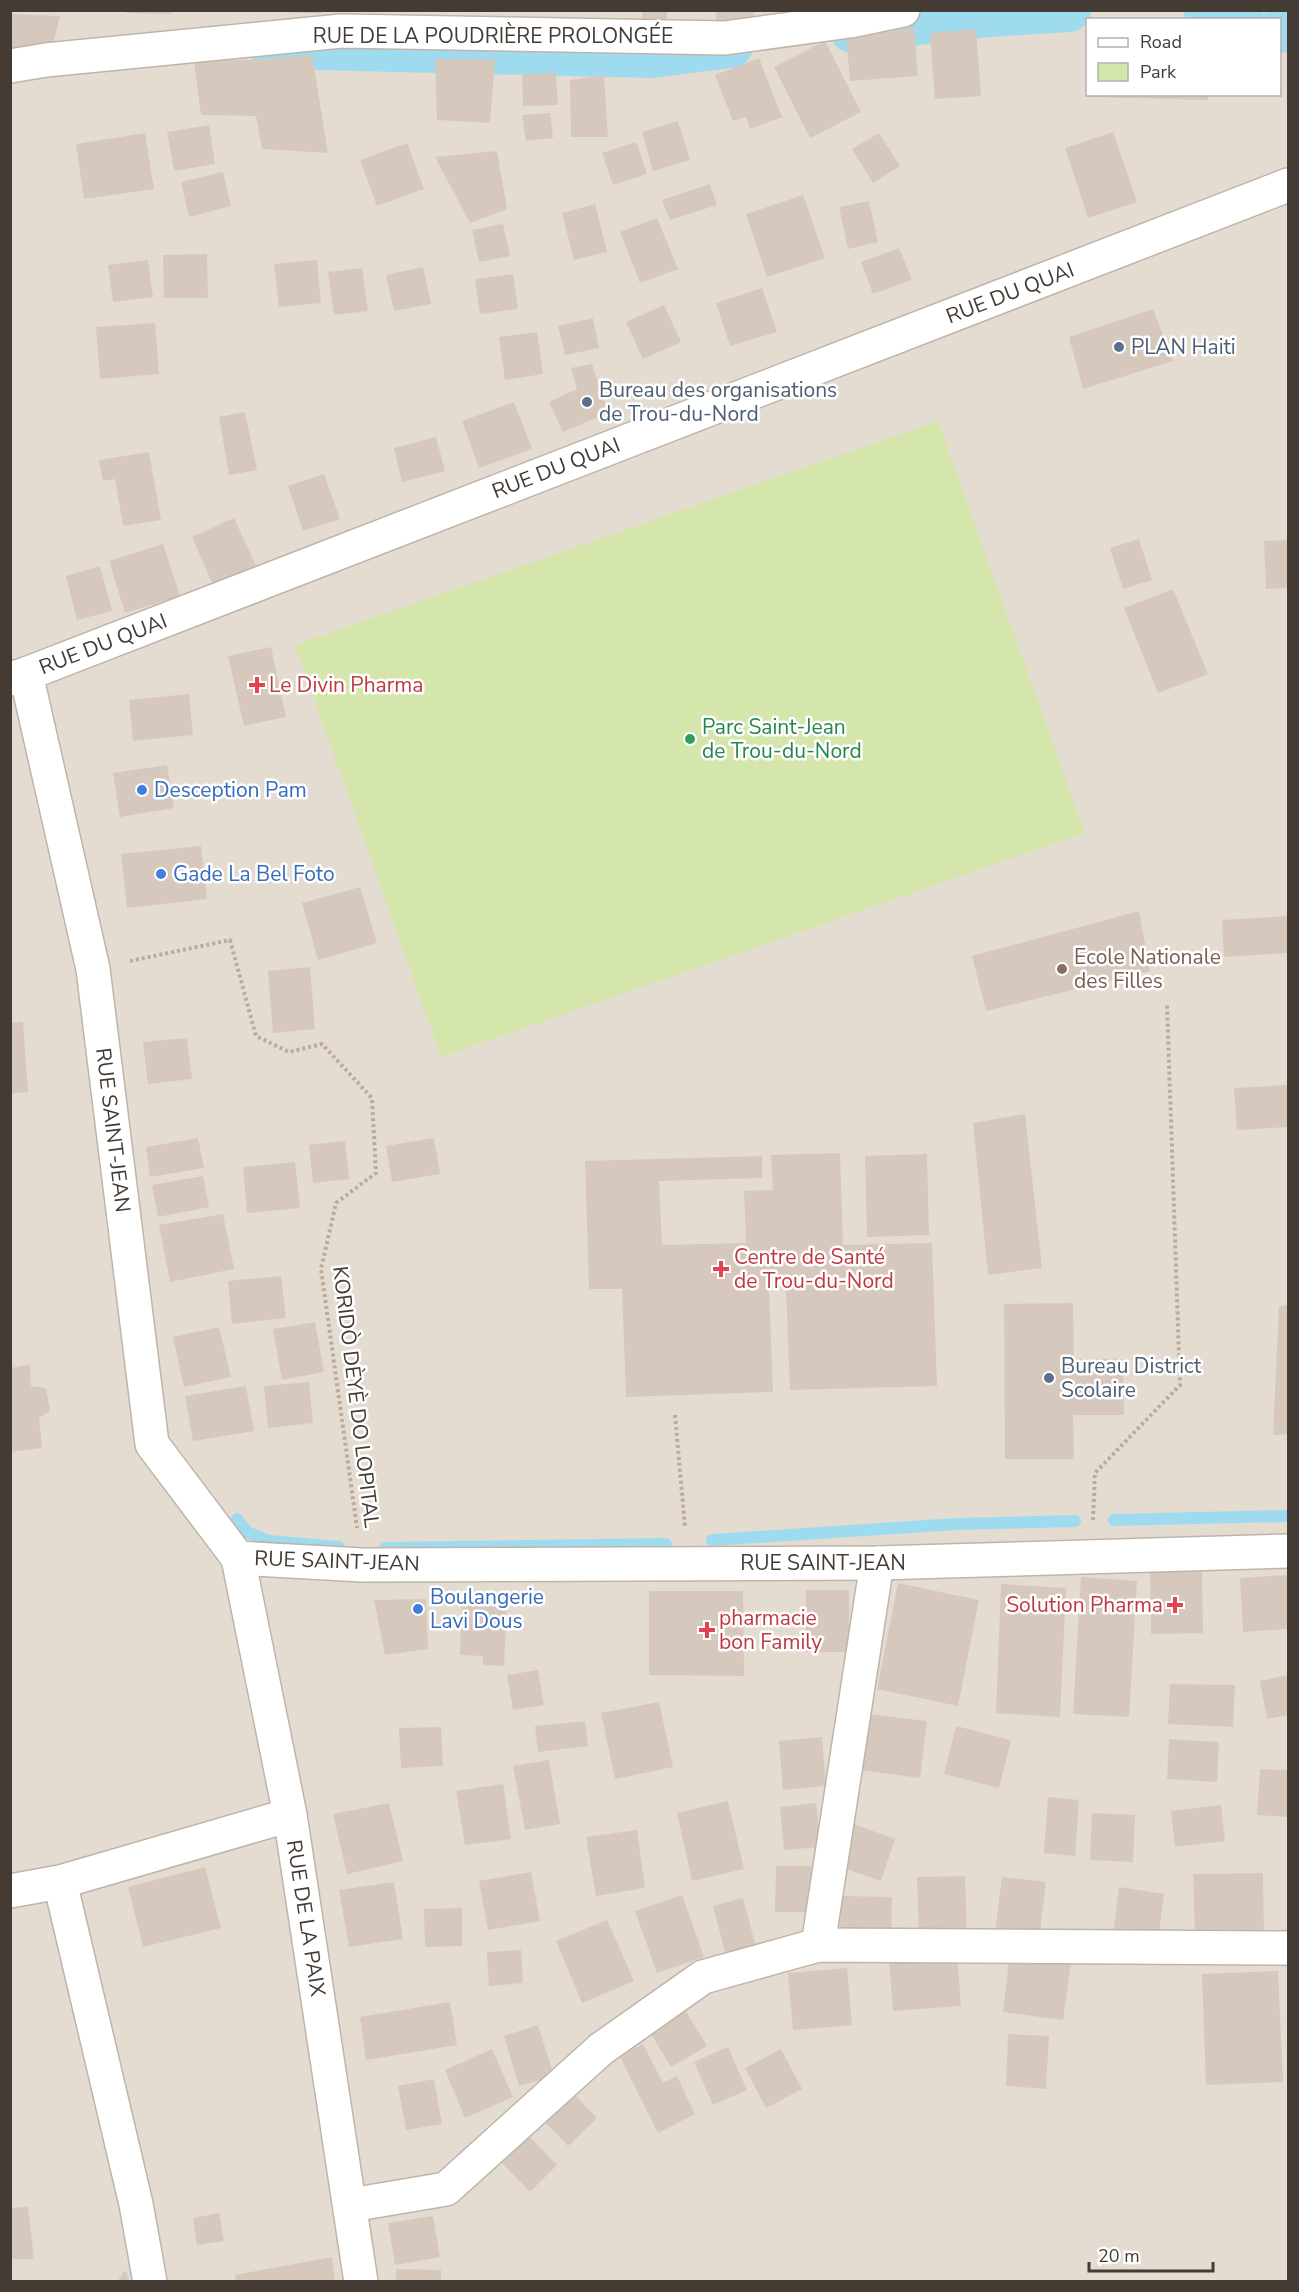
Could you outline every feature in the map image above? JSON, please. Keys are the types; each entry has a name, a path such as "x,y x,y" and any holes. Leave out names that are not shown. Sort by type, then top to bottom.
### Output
{"street":[{"name":"RUE DE LA POUDRIÈRE PROLONGÉE","path":"10,66 46,60 341,32 725,38 850,21 903,10"},
{"name":"RUE DU QUAI","path":"18,676 1288,185"},
{"name":"RUE SAINT-JEAN","path":"18,676 93,969 152,1444 238,1558 362,1565 877,1563 1288,1551"},
{"name":"RUE DE LA PAIX","path":"238,1558 290,1815 361,2282"},
{"path":"818,1945 877,1563"},
{"path":"10,1891 60,1882 290,1815"},
{"path":"60,1882 136,2204 150,2282"},
{"path":"351,2205 446,2189 601,2049 703,1977 818,1945 1288,1948"}],"path":[{"name":"KORIDÒ DÈYÈ DO LOPITAL","path":"93,969 230,940 256,1036 289,1052 322,1044 372,1098 376,1173 336,1203 321,1269 362,1565"},
{"path":"1093,1557 1095,1473 1180,1385 1167,1004"},
{"path":"675,1415 688,1563"}],"shaded area":[{"path":"11,11 1288,11 1288,2281 11,2281"}],"green space":[{"name":"Parc Saint-Jean de Trou-du-Nord","path":"938,421 1085,833 441,1057 295,645"}],"building":[{"path":"126,10 172,10 172,14 126,13"},
{"path":"284,10 322,10 321,14 284,12"},
{"path":"642,10 667,10 667,23 642,23"},
{"path":"715,10 753,10 754,18 717,23"},
{"path":"10,14 60,16 51,52 10,58"},
{"path":"914,28 918,76 850,81 846,34"},
{"path":"976,29 981,96 935,99 930,33"},
{"path":"825,41 861,112 810,138 774,67"},
{"path":"312,55 328,153 262,149 256,116 201,115 194,60 255,60"},
{"path":"759,58 782,117 750,129 746,117 733,121 715,75"},
{"path":"435,59 495,59 490,123 437,120"},
{"path":"556,73 558,105 523,106 522,74"},
{"path":"604,75 608,137 571,137 570,80"},
{"path":"1208,96 1208,100 1090,97"},
{"path":"550,113 553,138 526,141 522,115"},
{"path":"678,121 690,160 653,171 642,132"},
{"path":"209,125 215,164 174,171 167,132"},
{"path":"1113,132 1137,202 1088,218 1065,148"},
{"path":"145,133 154,189 84,199 76,144"},
{"path":"879,133 900,166 873,183 852,149"},
{"path":"636,142 647,174 613,185 602,153"},
{"path":"407,143 424,189 377,206 360,160"},
{"path":"497,151 507,209 470,223 435,157"},
{"path":"223,172 231,206 189,217 181,182"},
{"path":"710,184 717,205 670,220 662,200"},
{"path":"803,195 825,258 767,277 746,214"},
{"path":"869,201 878,242 848,249 839,207"},
{"path":"595,204 607,252 574,260 562,213"},
{"path":"657,218 678,269 640,283 620,232"},
{"path":"503,224 510,256 479,262 472,230"},
{"path":"899,248 912,280 873,294 861,262"},
{"path":"207,254 208,298 164,298 163,255"},
{"path":"148,260 153,297 113,302 108,265"},
{"path":"317,260 321,303 279,307 274,264"},
{"path":"423,267 431,304 394,311 386,275"},
{"path":"362,268 368,311 334,315 328,272"},
{"path":"513,274 518,309 480,314 475,279"},
{"path":"762,288 777,332 730,346 716,303"},
{"path":"664,305 681,342 643,359 626,322"},
{"path":"1153,309 1173,361 1083,389 1069,337"},
{"path":"593,318 599,348 565,355 558,326"},
{"path":"155,323 159,374 100,379 96,327"},
{"path":"537,332 543,374 505,380 499,337"},
{"path":"592,364 608,413 563,432 549,402 577,389 571,368"},
{"path":"514,402 532,449 479,468 462,421"},
{"path":"245,412 257,470 229,475 219,417"},
{"path":"436,437 445,471 402,482 394,448"},
{"path":"149,452 161,520 123,526 115,479 103,481 99,460"},
{"path":"324,474 340,519 303,531 288,486"},
{"path":"234,518 256,566 213,585 192,537"},
{"path":"1139,539 1152,580 1123,589 1110,548"},
{"path":"1288,540 1288,588 1266,589 1264,541"},
{"path":"163,544 180,596 125,613 109,561"},
{"path":"100,566 112,611 77,620 66,576"},
{"path":"1173,589 1208,674 1158,693 1124,608"},
{"path":"271,647 286,717 244,726 228,656"},
{"path":"189,694 193,735 133,741 129,700"},
{"path":"167,765 174,808 120,817 113,773"},
{"path":"201,846 207,899 127,908 121,854"},
{"path":"360,887 377,943 318,960 302,903"},
{"path":"1139,911 1150,971 986,1011 972,956"},
{"path":"1288,916 1288,953 1224,957 1222,920"},
{"path":"310,967 315,1029 273,1033 268,971"},
{"path":"23,1022 28,1092 10,1094 10,1023"},
{"path":"187,1038 192,1079 148,1084 143,1042"},
{"path":"1288,1085 1288,1127 1237,1130 1234,1088"},
{"path":"1025,1114 1042,1268 988,1275 973,1123"},
{"path":"198,1138 204,1168 150,1177 146,1147"},
{"path":"434,1138 440,1174 392,1182 386,1146"},
{"path":"345,1141 349,1179 313,1183 309,1145"},
{"path":"840,1153 843,1245 932,1243 937,1386 790,1390 786,1288 769,1288 773,1392 626,1397 622,1289 589,1289 585,1161 762,1156 762,1178 659,1181 662,1245 746,1243 744,1191 773,1190 771,1155"},
{"path":"927,1154 929,1235 867,1237 865,1156"},
{"path":"295,1162 300,1208 247,1213 243,1167"},
{"path":"203,1176 209,1207 158,1217 152,1185"},
{"path":"223,1214 234,1269 170,1282 159,1225"},
{"path":"281,1276 286,1318 232,1324 228,1281"},
{"path":"1073,1303 1074,1359 1123,1359 1124,1415 1073,1415 1074,1459 1005,1459 1004,1304"},
{"path":"1288,1305 1288,1434 1273,1435 1279,1306"},
{"path":"315,1322 324,1372 282,1380 273,1329"},
{"path":"219,1327 231,1377 184,1387 173,1337"},
{"path":"30,1365 31,1386 46,1388 50,1411 39,1418 42,1448 10,1452 10,1368"},
{"path":"309,1382 313,1423 268,1428 264,1386"},
{"path":"246,1386 254,1431 193,1441 185,1396"},
{"path":"1202,1570 1203,1633 1151,1634 1150,1571"},
{"path":"1287,1575 1288,1629 1243,1632 1240,1578"},
{"path":"1081,1577 1137,1581 1129,1717 1073,1714"},
{"path":"898,1583 979,1600 958,1706 877,1689"},
{"path":"1001,1584 1066,1588 1060,1717 996,1713"},
{"path":"806,1590 849,1590 849,1652 806,1652"},
{"path":"649,1591 743,1591 744,1676 649,1675"},
{"path":"426,1599 428,1649 385,1655 374,1600"},
{"path":"462,1599 507,1600 504,1666 483,1665 483,1656 460,1655"},
{"path":"538,1670 544,1705 513,1710 507,1675"},
{"path":"1288,1675 1288,1715 1267,1719 1260,1681"},
{"path":"1170,1684 1235,1685 1233,1727 1168,1724"},
{"path":"659,1702 673,1767 615,1779 601,1713"},
{"path":"860,1713 927,1721 920,1778 853,1769"},
{"path":"585,1721 588,1746 538,1752 535,1726"},
{"path":"956,1726 1011,1740 999,1788 944,1774"},
{"path":"441,1727 443,1766 401,1768 399,1728"},
{"path":"822,1737 826,1786 783,1790 779,1741"},
{"path":"1169,1739 1219,1742 1217,1782 1167,1779"},
{"path":"549,1760 560,1824 525,1830 513,1766"},
{"path":"1260,1769 1288,1770 1288,1817 1257,1815"},
{"path":"503,1784 511,1839 465,1845 456,1791"},
{"path":"1048,1797 1079,1800 1075,1856 1044,1853"},
{"path":"728,1801 744,1869 692,1881 677,1813"},
{"path":"389,1803 403,1861 347,1874 333,1814"},
{"path":"816,1803 821,1847 784,1850 780,1807"},
{"path":"1221,1805 1225,1841 1175,1847 1171,1811"},
{"path":"1092,1813 1135,1815 1133,1862 1090,1860"},
{"path":"848,1822 895,1839 881,1881 832,1864"},
{"path":"637,1830 645,1888 596,1896 586,1837"},
{"path":"776,1866 811,1866 811,1912 775,1912"},
{"path":"205,1867 221,1928 143,1947 128,1887"},
{"path":"531,1872 540,1921 488,1930 479,1881"},
{"path":"1263,1873 1264,1937 1195,1938 1193,1874"},
{"path":"965,1876 967,1938 919,1938 917,1877"},
{"path":"1002,1877 1046,1882 1039,1939 995,1933"},
{"path":"394,1882 403,1939 349,1947 339,1890"},
{"path":"1119,1887 1164,1894 1158,1940 1113,1934"},
{"path":"682,1895 704,1957 657,1973 635,1911"},
{"path":"841,1896 892,1897 891,1934 840,1932"},
{"path":"743,1898 756,1947 726,1955 713,1906"},
{"path":"462,1908 462,1946 425,1947 424,1909"},
{"path":"607,1920 634,1981 582,2003 556,1941"},
{"path":"521,1950 523,1983 489,1986 487,1952"},
{"path":"1010,1953 1071,1962 1063,2020 1003,2012"},
{"path":"957,1954 961,2006 893,2011 889,1959"},
{"path":"847,1968 852,2025 793,2030 788,1973"},
{"path":"1278,1971 1283,2082 1206,2085 1202,1974"},
{"path":"450,2002 457,2045 366,2060 360,2017"},
{"path":"684,2008 707,2046 671,2067 648,2029"},
{"path":"538,2025 554,2076 519,2086 504,2036"},
{"path":"1008,2034 1049,2036 1046,2089 1006,2086"},
{"path":"643,2044 663,2083 677,2076 695,2114 658,2133 619,2055"},
{"path":"728,2047 747,2090 713,2105 694,2062"},
{"path":"492,2049 513,2097 465,2118 445,2070"},
{"path":"781,2049 802,2089 766,2108 745,2068"},
{"path":"434,2079 442,2124 406,2130 398,2086"},
{"path":"571,2091 597,2118 568,2146 542,2119"},
{"path":"527,2134 557,2165 530,2192 500,2161"},
{"path":"28,2207 34,2259 10,2259 10,2208"},
{"path":"219,2213 224,2241 197,2245 193,2218"},
{"path":"433,2216 440,2257 395,2265 388,2223"},
{"path":"332,2257 335,2282 236,2282 235,2275"},
{"path":"396,2269 441,2270 441,2282 396,2282"},
{"path":"125,2270 130,2282 117,2282"}],"waterway":[{"path":"852,31 977,16 1069,10"},
{"path":"1206,10 1235,18"},
{"path":"1281,29 1288,31"},
{"path":"271,47 652,56 731,46"},
{"path":"1114,1520 1288,1516"},
{"path":"237,1519 247,1532 269,1541 339,1547"},
{"path":"712,1540 957,1524 1075,1521"},
{"path":"385,1548 666,1544"}],"place":[{"name":"PLAN Haiti","path":"1119,347"},
{"name":"Bureau des organisations de Trou-du-Nord","path":"587,402"},
{"name":"Le Divin Pharma","path":"257,685"},
{"name":"Parc Saint-Jean de Trou-du-Nord","path":"690,739"},
{"name":"Desception Pam","path":"142,790"},
{"name":"Gade La Bel Foto","path":"161,874"},
{"name":"Ecole Nationale des Filles","path":"1062,969"},
{"name":"Centre de Santé de Trou-du-Nord","path":"721,1269"},
{"name":"Bureau District Scolaire","path":"1049,1378"},
{"name":"Solution Pharma","path":"1175,1605"},
{"name":"Boulangerie Lavi Dous","path":"418,1609"},
{"name":"pharmacie bon Family","path":"707,1630"}]}
